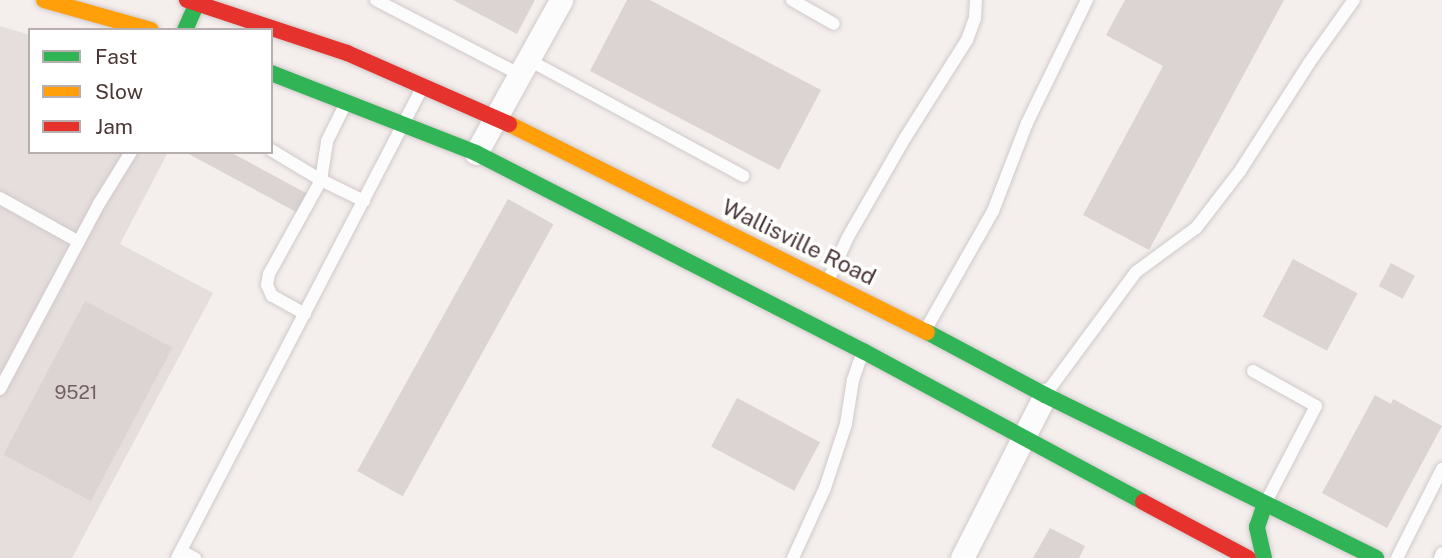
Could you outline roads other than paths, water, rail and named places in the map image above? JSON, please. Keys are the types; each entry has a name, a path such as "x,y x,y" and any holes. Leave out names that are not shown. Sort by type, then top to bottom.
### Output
{"main road":[{"path":"44,0 144,28"},
{"path":"186,28 194,1"},
{"name":"Wallisville Road","path":"194,1 347,53 494,116 828,281 1045,395 1376,558"},
{"path":"273,74 476,153 867,340 1024,440 1248,558"},
{"path":"867,340 881,308"},
{"path":"1264,558 1257,527 1265,504"}],"street":[{"path":"476,153 494,116 561,0"},
{"path":"962,558 1045,395"}],"lane":[{"path":"376,0 523,67 743,176"},
{"path":"792,0 834,24"},
{"path":"828,281 848,237 898,149 972,30 976,0"},
{"path":"925,331 993,211 1027,123 1087,0"},
{"path":"1045,395 1136,272 1196,228 1218,200 1354,0"},
{"path":"194,558 179,554 423,86"},
{"path":"305,314 272,296 267,285 269,274 321,180 327,141 346,102"},
{"path":"273,151 321,180 364,201"},
{"path":"0,389 130,154"},
{"path":"0,198 79,242"},
{"path":"793,558 825,488 846,425 853,380 867,340"},
{"path":"1253,371 1316,406 1265,504"},
{"path":"1397,558 1442,469"}]}
